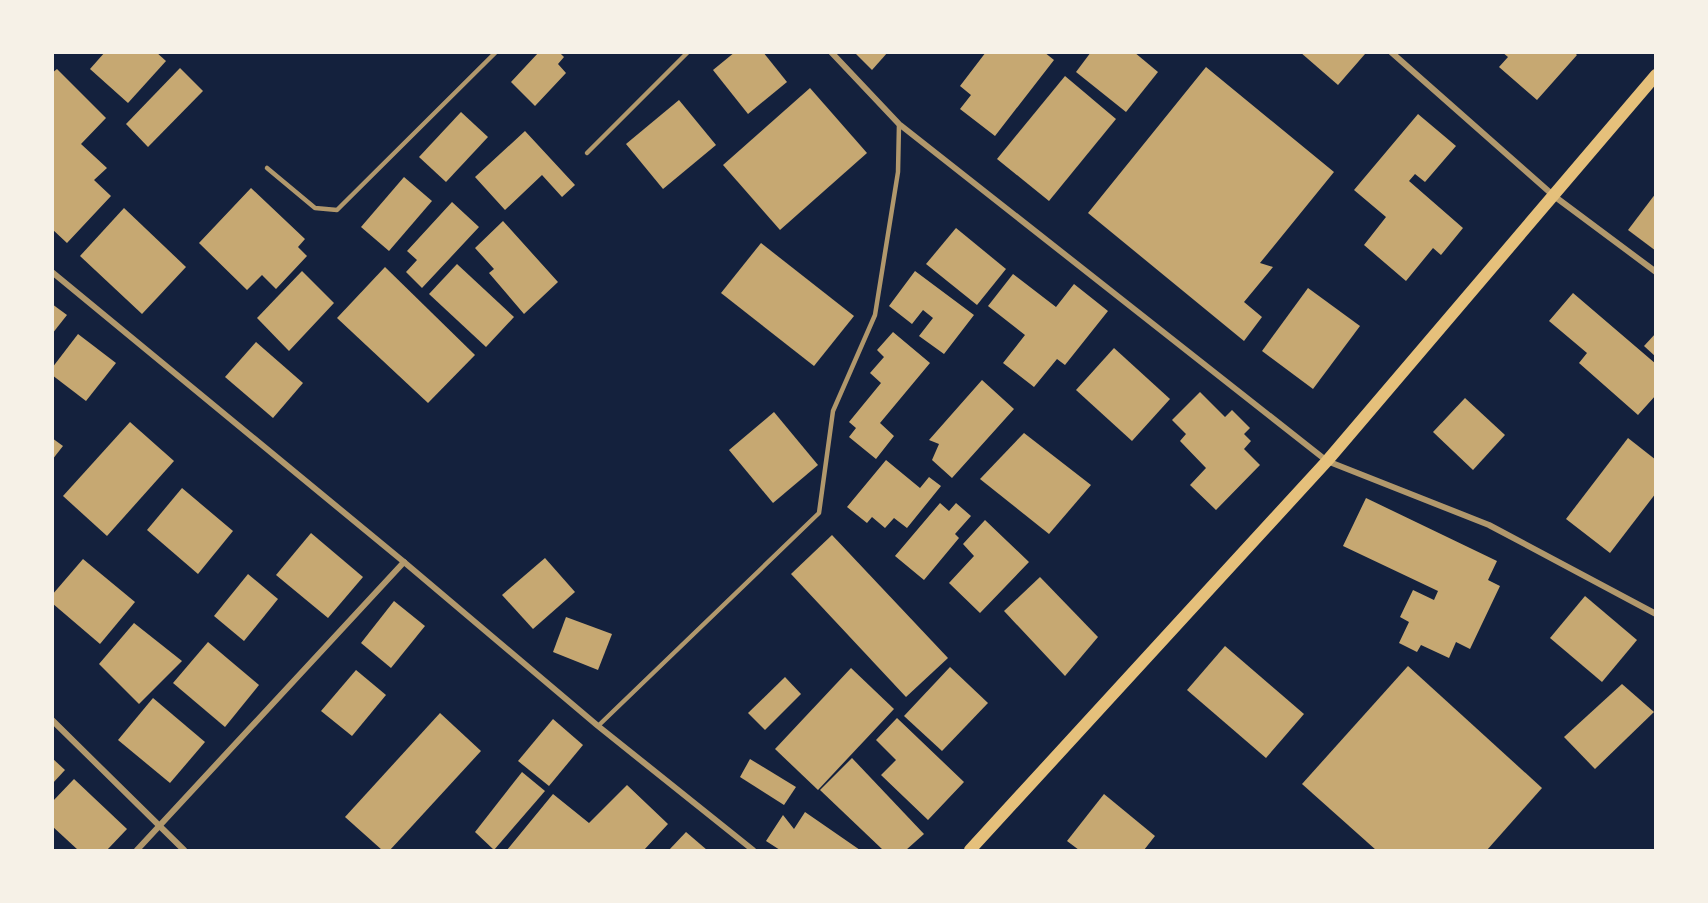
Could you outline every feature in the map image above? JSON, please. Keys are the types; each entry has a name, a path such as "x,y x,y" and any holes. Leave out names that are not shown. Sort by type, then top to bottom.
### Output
{"main road":[{"path":"970,850 1327,461 1656,75"}],"street":[{"path":"831,52 899,124 1327,461 1489,525 1656,614"},
{"path":"1391,52 1554,196 1656,272"},
{"path":"52,272 404,562 598,726 753,850"},
{"path":"137,850 404,562"},
{"path":"52,720 158,827 184,850"}],"lane":[{"path":"267,168 315,208 337,210 496,52"},
{"path":"587,153 688,52"},
{"path":"598,726 819,513 833,411 875,315 898,172 899,124"}],"building":[{"path":"105,52 156,52 166,61 128,103 90,69"},
{"path":"539,52 559,52 564,57 558,64 566,73 535,106 511,82"},
{"path":"735,52 763,52 787,82 748,114 713,70"},
{"path":"854,52 888,52 872,70"},
{"path":"986,52 1044,52 1054,60 995,136 960,109 971,95 960,86"},
{"path":"1091,52 1134,52 1158,72 1126,112 1076,72"},
{"path":"1300,52 1363,52 1365,54 1338,85"},
{"path":"1502,52 1574,52 1577,55 1537,100 1499,67 1508,57"},
{"path":"1206,67 1334,172 1260,263 1273,267 1244,302 1262,317 1244,341 1088,213"},
{"path":"180,68 203,91 148,147 126,124"},
{"path":"57,69 106,118 81,144 107,168 94,180 111,196 67,243 52,229 52,73"},
{"path":"1065,76 1116,119 1049,201 997,159"},
{"path":"810,88 867,153 780,230 723,165"},
{"path":"679,100 716,145 663,189 626,144"},
{"path":"461,112 488,137 446,182 419,157"},
{"path":"1418,114 1456,146 1425,182 1415,174 1409,181 1463,228 1441,255 1433,248 1406,281 1364,245 1386,217 1354,190"},
{"path":"525,131 575,185 562,197 542,175 505,210 475,177"},
{"path":"404,177 432,201 389,251 361,227"},
{"path":"251,188 305,239 298,247 307,256 276,289 262,275 247,290 199,243"},
{"path":"1656,193 1656,251 1628,230"},
{"path":"452,202 479,227 422,288 406,272 417,260 407,251"},
{"path":"124,208 186,267 142,314 80,256"},
{"path":"503,221 558,282 524,314 489,273 494,269 475,248"},
{"path":"956,228 1006,269 977,305 926,264"},
{"path":"761,243 854,316 814,366 721,293"},
{"path":"457,264 514,317 486,347 429,294"},
{"path":"385,267 475,355 428,403 337,318"},
{"path":"302,271 334,303 289,351 257,318"},
{"path":"915,271 974,315 944,354 919,336 933,318 923,310 912,324 889,306"},
{"path":"1013,274 1056,307 1074,284 1108,311 1065,365 1057,359 1034,387 1003,363 1025,335 988,306"},
{"path":"1308,288 1360,326 1313,389 1262,351"},
{"path":"1573,293 1656,364 1656,395 1638,415 1579,363 1587,353 1549,321"},
{"path":"52,304 67,315 52,334"},
{"path":"893,332 930,363 880,423 894,436 876,459 849,437 856,428 849,422 881,383 870,373 884,357 877,350"},
{"path":"1656,333 1656,357 1644,346"},
{"path":"78,334 116,363 86,401 52,375 52,368"},
{"path":"256,342 303,383 273,418 225,377"},
{"path":"1114,348 1170,399 1132,441 1076,390"},
{"path":"982,380 1014,409 952,478 932,460 939,444 929,440"},
{"path":"1200,392 1225,417 1232,410 1250,428 1244,434 1251,441 1244,449 1260,465 1216,510 1190,485 1206,468 1180,441 1186,434 1172,420"},
{"path":"1465,398 1505,435 1473,470 1433,432"},
{"path":"774,412 818,465 773,503 729,450"},
{"path":"130,422 174,461 107,536 63,496"},
{"path":"1024,433 1091,485 1049,534 980,479"},
{"path":"52,438 63,446 52,460"},
{"path":"1628,438 1656,460 1656,493 1610,553 1566,519"},
{"path":"886,460 920,488 929,477 941,486 907,528 894,518 885,528 872,517 867,523 847,507"},
{"path":"182,488 233,531 198,574 147,530"},
{"path":"1366,498 1497,561 1488,580 1500,586 1470,649 1456,642 1449,658 1421,645 1417,652 1399,643 1409,622 1400,617 1413,590 1434,600 1438,591 1343,546"},
{"path":"940,503 949,511 956,503 971,516 955,534 959,538 924,580 895,556"},
{"path":"985,520 1029,562 980,613 949,583 974,556 963,544"},
{"path":"311,533 363,577 328,618 276,575"},
{"path":"832,535 948,658 906,697 791,574"},
{"path":"545,558 575,592 533,629 502,595"},
{"path":"83,559 135,602 100,644 52,603 52,595"},
{"path":"248,574 278,599 244,641 214,616"},
{"path":"1040,577 1098,637 1065,676 1004,611"},
{"path":"1585,596 1637,640 1602,682 1550,638"},
{"path":"394,601 425,626 391,668 361,643"},
{"path":"566,617 612,634 598,670 553,652"},
{"path":"134,623 182,661 139,704 99,664"},
{"path":"208,642 259,685 225,727 173,683"},
{"path":"1225,646 1304,714 1266,758 1187,690"},
{"path":"1408,666 1542,788 1487,850 1376,850 1302,784"},
{"path":"950,667 988,703 942,751 904,716"},
{"path":"851,668 894,709 818,790 775,749"},
{"path":"356,670 386,695 352,736 321,711"},
{"path":"785,677 801,694 765,730 748,713"},
{"path":"1622,684 1654,712 1595,769 1564,737"},
{"path":"153,698 205,742 170,783 118,740"},
{"path":"440,713 481,751 390,850 382,850 345,817"},
{"path":"897,718 964,782 928,820 881,775 896,760 876,740"},
{"path":"553,719 583,745 549,786 518,761"},
{"path":"52,758 65,770 52,784"},
{"path":"852,758 924,834 906,850 883,850 820,790"},
{"path":"750,759 796,787 784,805 740,777"},
{"path":"522,772 545,791 494,850 475,832"},
{"path":"74,779 127,829 107,850 78,850 52,826 52,802"},
{"path":"627,785 668,824 644,850 507,850 553,794 589,823"},
{"path":"1104,794 1155,836 1144,850 1079,850 1067,841"},
{"path":"805,812 860,850 780,850 766,841 783,815 794,829"},
{"path":"686,832 707,850 669,850"}]}
